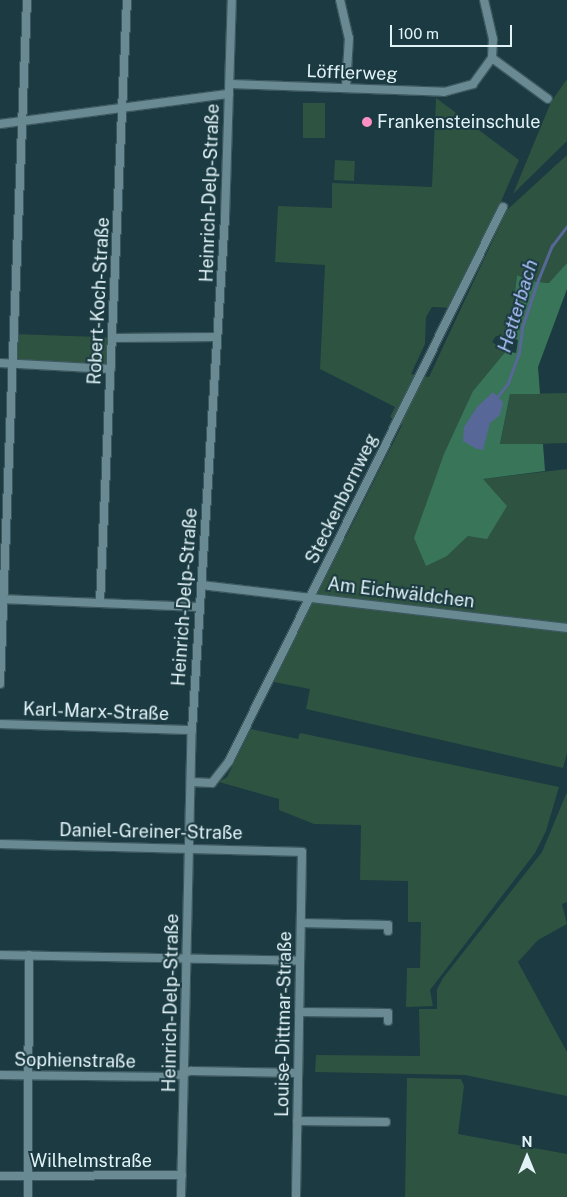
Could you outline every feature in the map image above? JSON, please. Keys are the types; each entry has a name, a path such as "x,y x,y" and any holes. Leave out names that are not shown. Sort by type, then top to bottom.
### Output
{"street":[{"path":"0,684 1,599 27,0"},
{"name":"Robert-Koch-Straße","path":"100,603 127,0"},
{"name":"Heinrich-Delp-Straße","path":"181,1197 192,730 218,337 232,0"},
{"path":"340,0 348,38 346,87"},
{"path":"484,0 493,39 492,58 548,99"},
{"name":"Löfflerweg","path":"230,84 444,92 473,84 492,58"},
{"path":"0,124 123,106 229,94"},
{"name":"Steckenbornweg","path":"191,782 212,783 229,761 503,207"},
{"path":"113,338 218,337"},
{"path":"0,363 111,369"},
{"name":"Am Eichwäldchen","path":"201,584 567,628"},
{"path":"1,599 199,607"},
{"name":"Karl-Marx-Straße","path":"0,724 192,730"},
{"name":"Daniel-Greiner-Straße","path":"0,844 302,852"},
{"name":"Louise-Dittmar-Straße","path":"296,1197 302,852"},
{"path":"301,923 388,925 388,931"},
{"path":"0,955 300,961"},
{"path":"28,1197 29,955"},
{"path":"299,1012 388,1013 388,1021"},
{"name":"Sophienstraße","path":"0,1075 172,1077 184,1073 298,1073"},
{"path":"297,1121 386,1122"},
{"name":"Wilhelmstraße","path":"0,1176 182,1175"}],"green space":[{"path":"567,79 567,141 513,194 551,102"},
{"path":"436,98 519,160 455,308 432,307 426,317 425,344 411,374 429,377 507,210 567,155 567,263 550,283 529,281 517,275 510,337 496,336 492,342 506,351 473,391 447,556 468,536 483,479 567,469 567,623 317,595 402,425 390,417 395,407 320,369 325,265 275,262 278,206 332,208 332,183 432,187"},
{"path":"303,103 325,103 325,138 303,138"},
{"path":"335,160 355,161 354,181 334,180"},
{"path":"567,263 567,289 538,367 540,394 510,394 500,444 543,444 545,471 483,479 507,506 487,539 468,536 447,556 426,566 414,538 444,454 473,391 506,351 516,353 518,340 510,337 517,275 529,281 549,283"},
{"path":"14,334 113,337 112,367 13,364"},
{"path":"567,393 567,443 500,445 510,394"},
{"path":"312,601 567,631 567,753 563,768 306,709 310,689 274,682"},
{"path":"251,729 298,739 300,733 559,787 546,831 535,853 430,990 433,1006 406,1007 407,968 420,968 421,922 408,922 408,881 360,880 361,825 314,824 279,810 279,799 219,782 227,777"},
{"path":"567,792 567,902 562,904 567,924 538,940 518,962 567,1052 567,1096 465,1075 315,1072 316,1055 420,1056 419,1009 437,1009 437,989 443,978 542,852"},
{"path":"407,1078 461,1079 464,1086 458,1134 567,1154 567,1197 405,1197"}],"water":[{"path":"493,392 503,402 500,415 490,423 483,450 477,449 463,441 464,427 477,407"}],"waterway":[{"name":"Hetterbach","path":"498,396 508,383 519,353 522,328 538,280 552,246 567,226"}],"place":[{"name":"Frankensteinschule","path":"367,122"}]}
